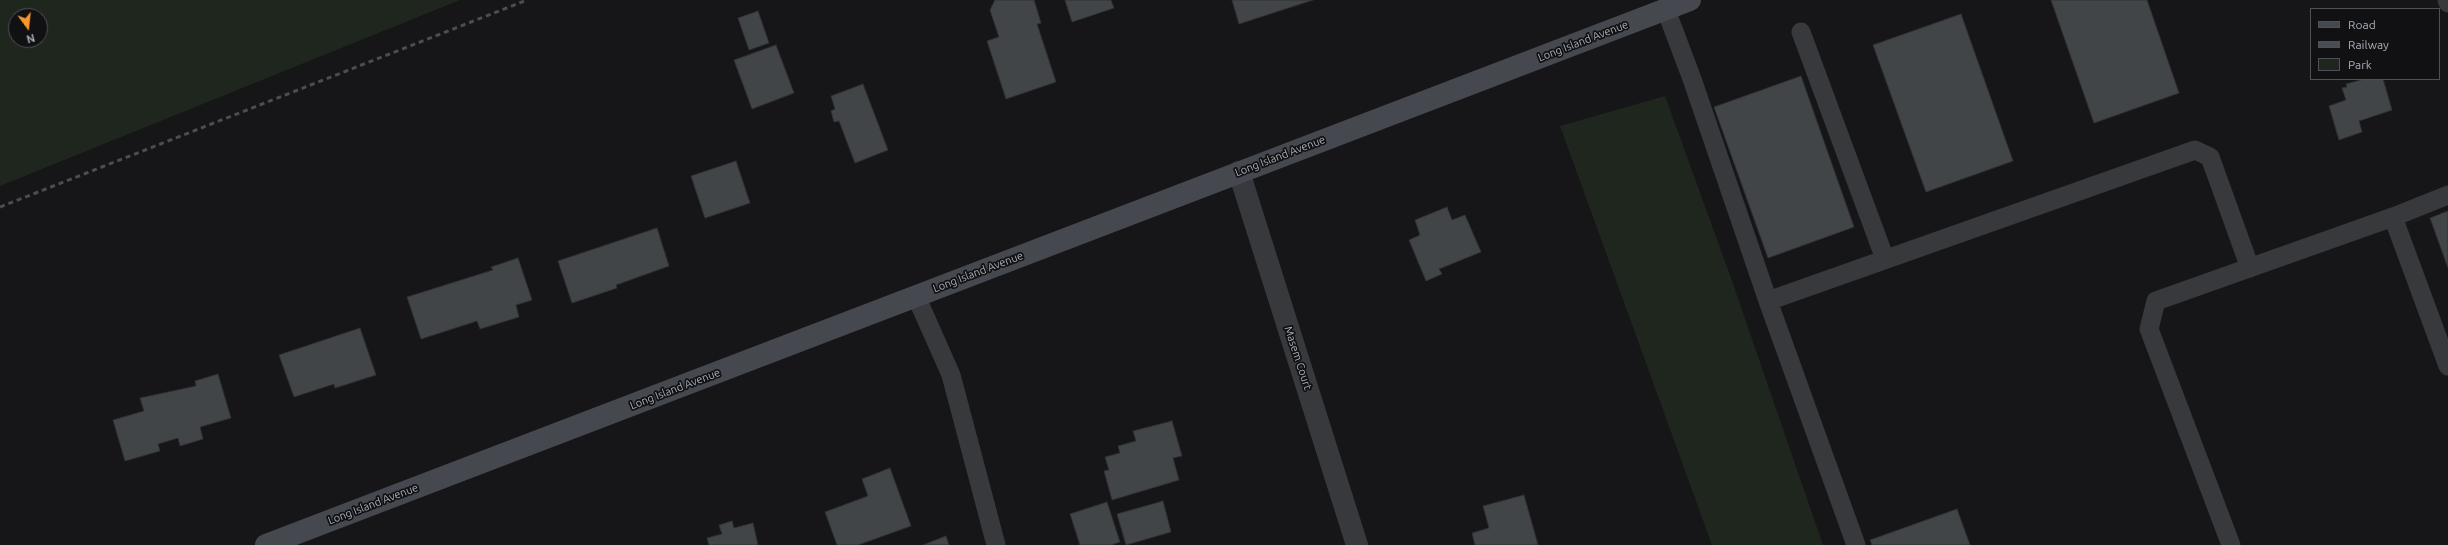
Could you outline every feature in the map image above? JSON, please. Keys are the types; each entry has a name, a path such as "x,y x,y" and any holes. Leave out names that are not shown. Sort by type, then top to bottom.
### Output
{"street":[{"name":"Long Island Avenue","path":"266,545 1690,0"},
{"name":"Masem Court","path":"1239,172 1357,545"}],"lane":[{"path":"1666,10 1692,79 1768,301 1856,545"},
{"path":"1801,32 1885,259"},
{"path":"1768,301 2194,150 2210,157 2250,268"},
{"path":"2231,545 2149,329 2156,302 2393,217 2448,195"},
{"path":"2393,217 2448,366"},
{"path":"916,296 951,375 996,545"}],"green space":[{"path":"0,0 460,0 0,186"},
{"path":"1665,96 1731,278 1823,545 1712,545 1560,126"}],"building":[{"path":"995,0 1034,0 1041,23 1037,24 1056,82 1006,99 987,41 999,37 990,10"},
{"path":"1065,0 1111,0 1114,8 1072,22"},
{"path":"1232,0 1313,0 1239,24"},
{"path":"2051,0 2147,0 2179,93 2094,123"},
{"path":"758,11 769,43 749,50 738,18"},
{"path":"1961,14 2013,161 1926,192 1873,45"},
{"path":"776,45 794,93 752,109 734,60"},
{"path":"1801,76 1854,227 1768,258 1714,107"},
{"path":"2360,80 2383,80 2392,110 2359,121 2362,132 2339,140 2329,106 2346,100 2342,88 2347,87 2346,84"},
{"path":"863,84 888,150 855,163 839,121 834,122 831,111 835,109 831,96"},
{"path":"736,161 750,203 705,218 691,176"},
{"path":"1447,207 1452,220 1465,215 1481,252 1439,269 1442,274 1426,281 1409,240 1420,235 1415,220"},
{"path":"2448,211 2448,268 2430,218"},
{"path":"657,228 669,266 616,285 617,288 572,303 558,261"},
{"path":"518,258 532,300 516,305 519,317 480,329 477,321 421,339 407,297 493,270 491,267"},
{"path":"360,328 376,375 335,388 334,384 294,397 279,355"},
{"path":"218,374 231,418 200,427 203,439 180,446 178,438 158,444 160,451 125,461 113,420 144,411 140,398 196,386 195,381"},
{"path":"1172,421 1182,456 1173,458 1179,480 1112,500 1104,471 1109,470 1105,457 1120,453 1118,446 1136,441 1133,431"},
{"path":"890,468 911,526 858,545 837,545 825,512 868,496 862,479"},
{"path":"1524,495 1538,545 1475,545 1472,533 1489,528 1483,506"},
{"path":"1163,501 1171,532 1126,545 1117,514"},
{"path":"1107,502 1120,542 1111,545 1080,545 1070,514"},
{"path":"1957,509 1970,545 1872,545 1870,540"},
{"path":"732,521 734,528 753,523 758,545 709,545 707,538 722,534 719,525"},
{"path":"946,536 949,545 923,545"}],"railway":[{"path":"0,207 527,0"}]}
